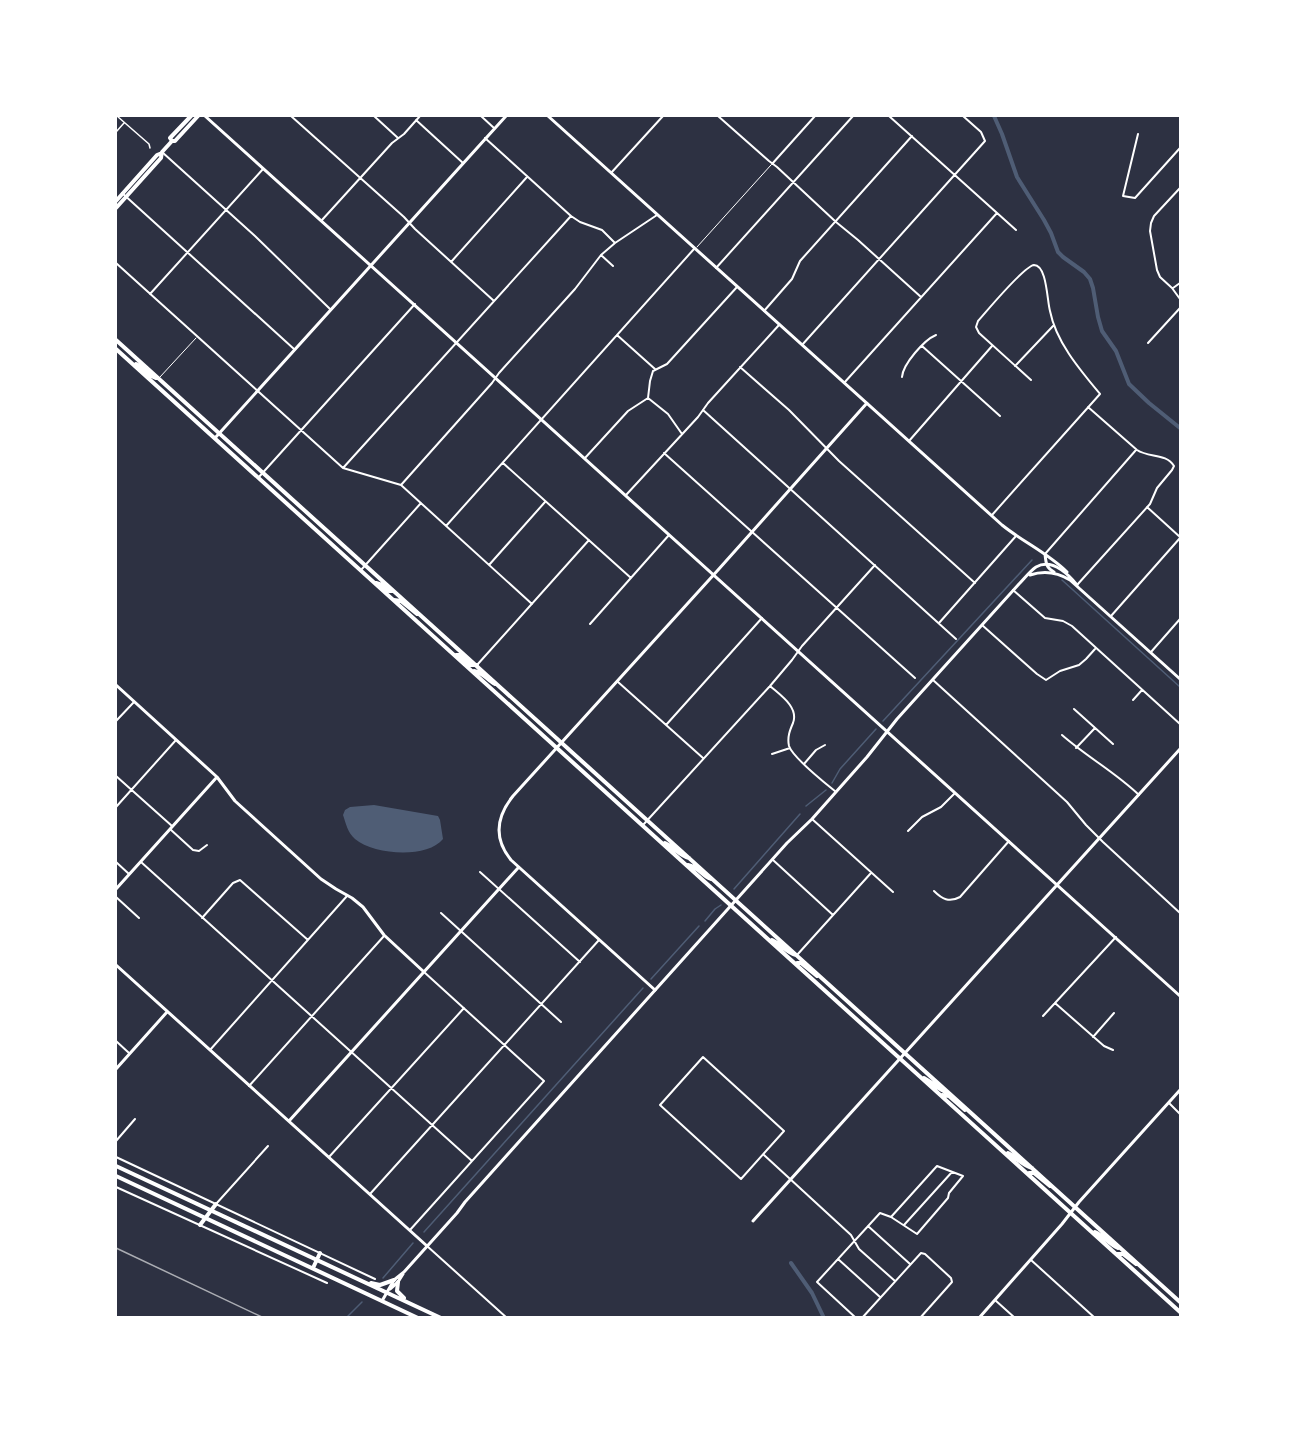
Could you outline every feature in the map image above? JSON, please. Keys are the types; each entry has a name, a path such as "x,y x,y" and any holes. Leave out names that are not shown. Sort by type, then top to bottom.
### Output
{"main road":[{"path":"172,141 171,138 191,116"},
{"path":"116,208 157,155 172,141 175,141 198,116"},
{"path":"116,201 124,195"},
{"path":"116,340 1180,1302"},
{"path":"116,348 1180,1312"},
{"path":"130,361 152,377 159,378"},
{"path":"299,514 304,509"},
{"path":"373,581 389,591 394,591"},
{"path":"394,600 401,601 423,617"},
{"path":"437,639 442,634"},
{"path":"455,655 460,655 471,665 477,665"},
{"path":"472,670 480,672 491,682 499,685"},
{"path":"662,842 684,857 690,858"},
{"path":"687,865 695,866 707,878 715,880"},
{"path":"767,937 780,944 790,954 797,955"},
{"path":"795,962 801,963 813,974 823,979"},
{"path":"839,1003 843,997"},
{"path":"920,1076 949,1093"},
{"path":"942,1095 948,1096 971,1113"},
{"path":"983,1132 990,1130"},
{"path":"1002,1150 1015,1157 1026,1167 1032,1168"},
{"path":"116,1166 441,1317"},
{"path":"1027,1172 1034,1173 1047,1185 1053,1187"},
{"path":"116,1176 418,1317"},
{"path":"200,1225 216,1204"},
{"path":"1092,1231 1101,1234 1114,1246 1124,1251"},
{"path":"313,1268 320,1253"},
{"path":"1117,1254 1123,1254 1142,1268"},
{"path":"354,1278 376,1284 396,1281 398,1292 412,1304"},
{"path":"1152,1286 1161,1285"}],"street":[{"path":"117,116 149,144 150,148"},
{"path":"205,116 1180,996"},
{"path":"291,116 494,301"},
{"path":"374,116 398,138"},
{"path":"322,220 392,143 420,116"},
{"path":"481,116 495,128"},
{"path":"214,438 506,116"},
{"path":"548,116 992,515 1016,536 1045,554 1077,585"},
{"path":"657,116 662,117"},
{"path":"718,116 921,297"},
{"path":"772,164 815,116"},
{"path":"716,268 853,116"},
{"path":"889,116 1016,230"},
{"path":"802,345 985,141 981,132 963,116"},
{"path":"611,173 662,117"},
{"path":"416,120 463,163"},
{"path":"116,132 125,122"},
{"path":"1138,134 1123,196 1135,198 1180,148"},
{"path":"764,311 789,283 800,261 912,136"},
{"path":"485,138 571,216 602,230 615,243"},
{"path":"162,152 330,309"},
{"path":"150,294 264,168"},
{"path":"451,262 528,176"},
{"path":"1180,188 1154,216 1151,223 1151,239 1160,278 1180,299"},
{"path":"124,195 294,349"},
{"path":"844,383 997,213"},
{"path":"401,485 575,289 601,255 657,215"},
{"path":"343,468 571,216"},
{"path":"446,526 695,249"},
{"path":"601,255 613,266"},
{"path":"116,263 343,468 401,485 532,604"},
{"path":"992,515 1100,394 1064,346 1049,310 1043,272 1038,266 1024,270 978,321 976,327 992,346 1031,380"},
{"path":"1172,288 1180,283"},
{"path":"617,335 655,369 662,368 737,287"},
{"path":"258,478 415,304"},
{"path":"1148,343 1180,308"},
{"path":"626,495 779,325"},
{"path":"1015,366 1054,325"},
{"path":"902,377 903,368 929,339 936,335"},
{"path":"922,346 1000,416"},
{"path":"909,441 992,346"},
{"path":"740,367 778,400 826,449 975,583"},
{"path":"648,398 650,381 655,369"},
{"path":"648,398 668,414 682,434"},
{"path":"585,458 628,411 648,398"},
{"path":"656,991 518,868 506,854 499,834 503,811 867,403"},
{"path":"1077,585 1152,501 1157,488 1174,465 1168,458 1137,450 1088,407"},
{"path":"703,410 956,639"},
{"path":"1137,450 1045,554 1046,564 1050,570 1077,585 1180,679"},
{"path":"664,453 915,678"},
{"path":"503,462 631,578"},
{"path":"489,565 546,501"},
{"path":"361,571 422,503"},
{"path":"1111,616 1180,538 1147,507"},
{"path":"590,624 669,535"},
{"path":"939,623 1016,536"},
{"path":"477,665 589,540"},
{"path":"382,1301 386,1292 772,860 812,819 1013,590 1037,567 1046,564 1070,576"},
{"path":"643,825 770,686 874,565"},
{"path":"1028,575 1042,572 1055,573"},
{"path":"1013,590 1045,618 1067,622 1180,724"},
{"path":"666,724 762,618"},
{"path":"1151,652 1180,619"},
{"path":"982,625 1046,680 1060,671 1079,665 1096,648"},
{"path":"933,680 1067,802 1099,839 1180,913"},
{"path":"618,682 703,759"},
{"path":"116,685 217,777 235,801 321,879 366,909 384,935 544,1081 410,1230"},
{"path":"770,686 788,702 794,711 794,720 789,734 790,748 804,764 836,792"},
{"path":"1133,700 1142,690"},
{"path":"116,722 134,702"},
{"path":"1074,709 1113,744"},
{"path":"1076,748 1095,727"},
{"path":"1062,735 1076,748 1119,777 1139,795"},
{"path":"116,807 176,740"},
{"path":"804,764 816,750 825,745"},
{"path":"772,754 790,748"},
{"path":"753,1221 1180,749"},
{"path":"116,776 193,850 199,850 207,844"},
{"path":"116,889 217,777"},
{"path":"908,831 922,817 942,807 955,793"},
{"path":"812,819 893,892"},
{"path":"934,891 946,900 960,897 1010,841"},
{"path":"772,860 833,915"},
{"path":"116,862 129,874"},
{"path":"141,862 472,1161"},
{"path":"289,1121 518,868"},
{"path":"480,872 579,962"},
{"path":"797,955 871,873"},
{"path":"202,918 238,880 308,940"},
{"path":"210,1050 347,896"},
{"path":"116,897 139,918"},
{"path":"441,913 561,1022"},
{"path":"249,1086 384,935"},
{"path":"1043,1016 1116,937"},
{"path":"370,1194 599,940"},
{"path":"116,965 507,1317"},
{"path":"1055,1003 1104,1046 1113,1050"},
{"path":"329,1157 464,1008"},
{"path":"116,1069 167,1012"},
{"path":"1093,1037 1114,1013"},
{"path":"116,1041 129,1054"},
{"path":"703,1057 784,1131 763,1154 741,1179 660,1105 703,1057"},
{"path":"979,1317 1180,1090"},
{"path":"1169,1103 1180,1114"},
{"path":"116,1141 135,1119"},
{"path":"216,1204 268,1146"},
{"path":"763,1154 852,1235 859,1249 895,1281"},
{"path":"116,1157 375,1279"},
{"path":"856,1317 817,1282 880,1213 891,1217 917,1234 948,1198 949,1193 963,1176 937,1166 891,1217"},
{"path":"904,1225 952,1172"},
{"path":"116,1187 327,1284"},
{"path":"868,1226 910,1264"},
{"path":"862,1317 921,1253 951,1278 952,1282 921,1317"},
{"path":"838,1259 880,1297"},
{"path":"1031,1260 1095,1317"},
{"path":"995,1300 1015,1317"}],"lane":[{"path":"695,249 772,164"},
{"path":"159,378 197,336"}],"water":[{"path":"374,805 438,816 443,839 425,850 413,852 387,851 364,844 351,834 343,815 350,807"}],"waterway":[{"path":"994,116 1017,177 1044,220 1058,252 1090,279 1102,331 1116,351 1129,384 1180,428"},
{"path":"883,721 1032,560"},
{"path":"1062,580 1180,687"},
{"path":"832,783 840,769 876,729"},
{"path":"806,806 826,790"},
{"path":"734,889 800,814"},
{"path":"705,921 721,905"},
{"path":"651,979 699,926"},
{"path":"424,1232 643,988"},
{"path":"383,1278 413,1243"},
{"path":"791,1263 812,1293 824,1318"},
{"path":"346,1318 362,1302"}],"railway":[{"path":"116,1248 264,1318"}]}
